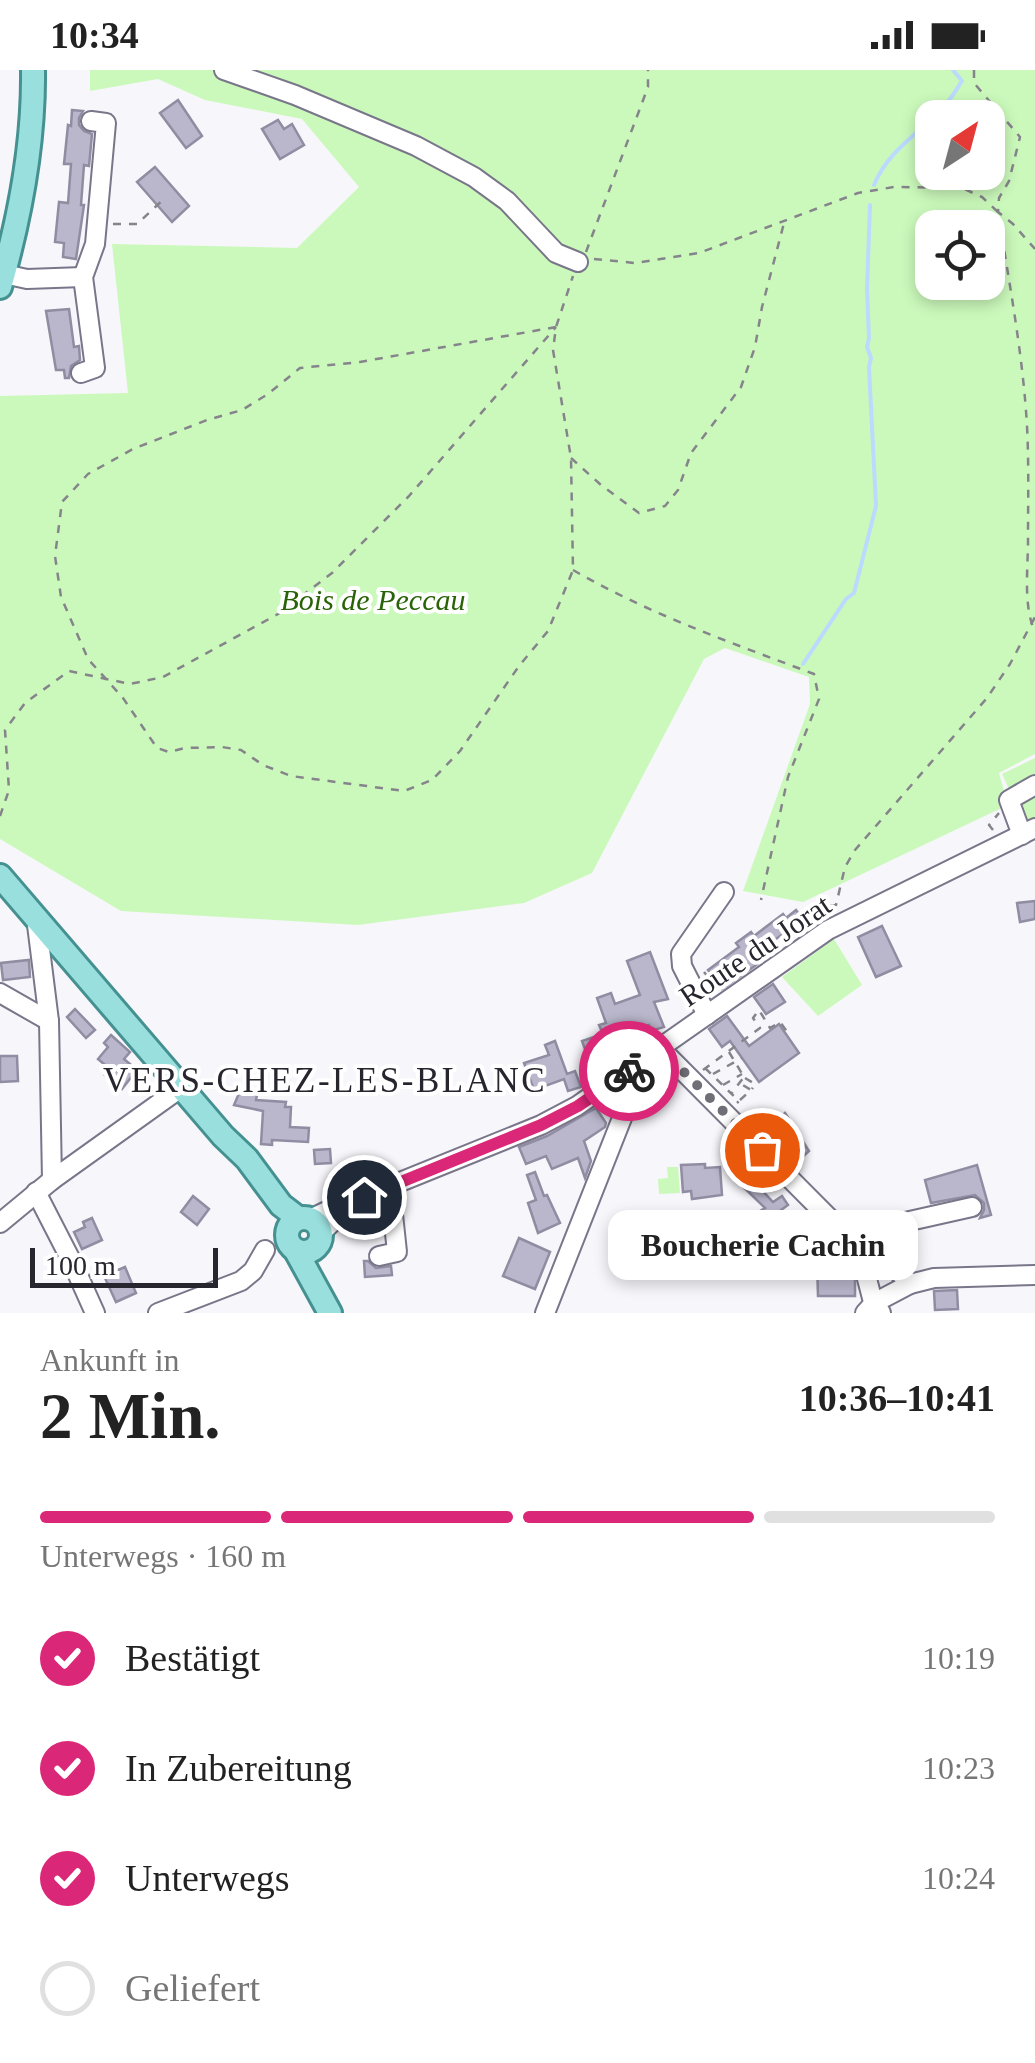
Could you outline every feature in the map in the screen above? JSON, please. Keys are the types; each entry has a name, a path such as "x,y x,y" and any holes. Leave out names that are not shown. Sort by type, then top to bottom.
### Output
{"main road":[{"path":"2,281 28,159 34,70"},
{"path":"0,876 223,1136 238,1163 305,1232 331,1313"}],"street":[{"path":"224,70 296,95 416,146 474,176 507,201 556,254 581,260"},
{"path":"81,373 94,368 84,278 95,244 106,122 92,121"},
{"path":"2,281 84,278"},
{"path":"1028,832 1009,800 1035,784"},
{"name":"Route du Jorat","path":"305,1232 364,1197 541,1125 578,1106 830,928 1028,832"},
{"path":"706,1015 682,966 681,954 724,892"},
{"path":"36,917 48,1021 52,1180"},
{"path":"0,993 48,1021"},
{"path":"661,1049 855,1243 900,1272 910,1284"},
{"path":"545,1313 624,1113 626,1100 617,1079"},
{"path":"0,1223 52,1180 182,1087"},
{"path":"379,1256 397,1252 391,1196 394,1186"},
{"path":"36,1192 96,1313"},
{"path":"855,1243 874,1229 972,1207"},
{"path":"855,1243 873,1310 910,1284 934,1278 1035,1275"},
{"path":"158,1313 241,1281 253,1271 265,1250"}],"path":[{"path":"556,326 360,362 300,368 242,410 133,449 88,474 62,502 55,556 61,597 88,659 123,698 157,748 169,752 185,748 241,750 263,765 291,776 404,792 432,780 460,751 548,631 574,570 571,458 553,350 556,326 648,87 648,70"},
{"path":"974,70 974,84 1020,137 998,210"},
{"path":"581,260 635,263 700,253 858,193 894,187 962,188 982,197 996,210"},
{"path":"97,224 137,224 165,198"},
{"path":"1005,217 1035,249"},
{"path":"571,458 640,513 665,506 678,490 692,453 741,387 755,347 785,222"},
{"path":"1005,263 1027,422 1028,576 1030,622 1035,632"},
{"path":"0,816 9,790 5,730 25,703 69,670 130,684 163,677 278,614 332,573 409,496 556,326"},
{"path":"574,570 653,612 814,674 819,699 788,777 761,900"},
{"path":"830,906 836,905 845,867 856,850 987,698 1035,617"},
{"path":"993,830 989,826 1005,806"},
{"path":"699,966 722,994"},
{"path":"698,1074 760,1028 753,1018 759,1010 770,1028 780,1022 786,1035"},
{"path":"728,1050 743,1076 755,1084 732,1108"},
{"path":"712,1075 742,1058"},
{"path":"704,1068 739,1101"},
{"path":"731,1094 743,1076"},
{"path":"722,1086 743,1076"},
{"path":"739,1084 751,1090"}],"green space":[{"name":"Bois de Peccau","path":"90,70 1035,70 1035,754 999,773 1008,805 803,902 743,891 810,704 809,677 725,648 704,659 592,873 524,903 358,925 121,911 0,839 0,396 128,393 112,244 297,248 359,187 302,119 205,100 158,79 90,91"},
{"path":"1035,758 1035,817 1025,823 1002,774"},
{"path":"834,939 862,985 818,1016 782,977"},
{"path":"667,1167 678,1167 680,1193 659,1194 658,1179 668,1178"}],"building":[{"path":"178,100 202,136 186,148 160,113"},
{"path":"72,110 83,111 79,125 92,134 89,166 84,165 84,205 76,259 63,257 64,243 55,242 59,202 68,203 71,164 64,164"},
{"path":"278,120 284,129 292,124 304,145 280,159 262,129"},
{"path":"155,167 189,206 172,222 137,182"},
{"path":"69,309 74,347 79,346 80,360 71,366 69,378 65,378 64,370 56,370 46,311"},
{"path":"1035,901 1035,919 1020,922 1017,903"},
{"path":"796,910 803,920 763,948 769,956 722,989 708,970 739,947 736,943 751,932 754,936 783,914 786,918"},
{"path":"882,926 901,966 876,977 858,937"},
{"path":"650,952 668,999 654,1002 664,1027 651,1031 649,1025 641,1025 610,1036 615,1050 589,1060 582,1041 603,1034 599,1025 606,1023 597,998 611,993 615,1004 640,995 627,961"},
{"path":"29,960 30,977 3,980 1,963"},
{"path":"773,984 785,1002 766,1014 754,997"},
{"path":"75,1009 95,1030 86,1038 67,1017"},
{"path":"727,1016 749,1046 779,1024 799,1053 759,1082 730,1041 722,1047 709,1029"},
{"path":"111,1035 130,1052 124,1059 137,1070 122,1089 105,1075 110,1069 98,1059 108,1047 104,1043"},
{"path":"555,1041 567,1074 575,1071 581,1087 568,1091 564,1079 534,1090 524,1063 549,1055 545,1045"},
{"path":"0,1056 17,1056 18,1081 0,1082"},
{"path":"240,1091 257,1095 256,1100 286,1102 285,1107 291,1107 290,1127 309,1128 308,1142 272,1140 272,1145 261,1144 263,1111 234,1105"},
{"path":"596,1108 606,1123 584,1141 591,1161 585,1178 578,1158 552,1169 546,1156 526,1164 519,1147"},
{"path":"785,1113 809,1151 798,1161 767,1131"},
{"path":"330,1149 331,1163 315,1164 314,1150"},
{"path":"754,1161 770,1176 759,1187 773,1202 782,1196 788,1205 762,1224 755,1214 765,1208 731,1175 740,1166 744,1171"},
{"path":"705,1164 705,1168 720,1167 722,1195 692,1199 691,1191 683,1192 681,1165"},
{"path":"977,1165 991,1215 980,1218 984,1203 975,1195 931,1203 925,1180"},
{"path":"535,1172 560,1223 538,1233 528,1203 536,1200 527,1175"},
{"path":"193,1196 209,1209 197,1225 181,1212"},
{"path":"802,1213 819,1230 806,1243 789,1226"},
{"path":"92,1218 102,1240 82,1249 74,1232"},
{"path":"519,1238 550,1252 535,1289 503,1276"},
{"path":"364,1261 376,1268 391,1266 392,1275 365,1277"},
{"path":"849,1261 855,1296 818,1296 817,1263"},
{"path":"125,1267 136,1293 116,1302 104,1276"},
{"path":"957,1290 958,1309 935,1310 934,1291"}],"waterway":[{"path":"874,185 896,152 953,95 962,81 953,70"},
{"path":"803,664 854,593 876,506 871,358 867,347 870,205"}],"way so far":[{"path":"629,1071 661,1049 762,1150"}],"place":[{"name":"Boucherie Cachin","path":"762,1150"}],"district":[{"name":"VERS-CHEZ-LES-BLANC","path":"325,1080"}],"route":[{"path":"364,1197 541,1125 578,1106 629,1071"}]}
